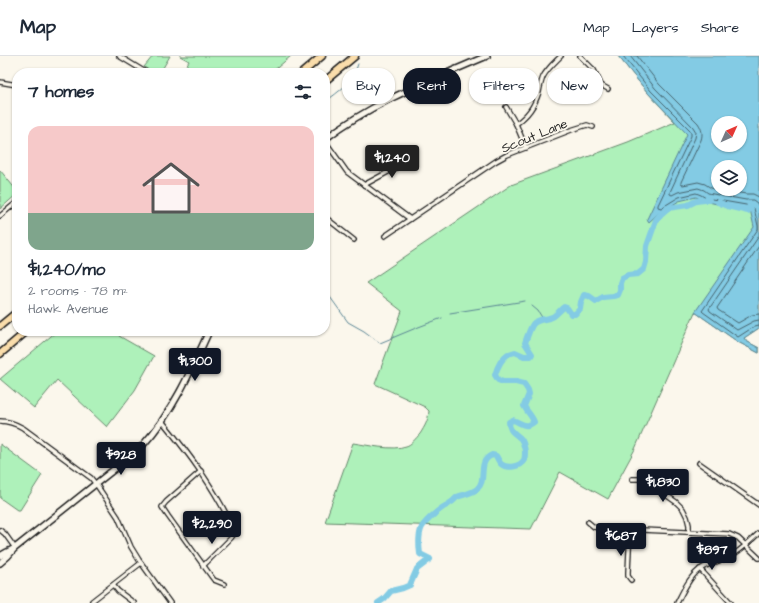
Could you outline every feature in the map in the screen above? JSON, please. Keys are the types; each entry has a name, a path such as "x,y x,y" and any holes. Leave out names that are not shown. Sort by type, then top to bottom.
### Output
{"highway":[{"path":"308,68 322,56"},
{"path":"330,77 355,56"},
{"path":"0,326 12,316"},
{"path":"1,354 21,336"}],"main road":[{"path":"330,136 356,118 385,102 487,56"},
{"path":"0,556 14,548 62,512 132,456 143,445 162,421 181,391 207,336"},
{"path":"0,563 14,548"}],"street":[{"path":"119,56 139,68"},
{"path":"516,124 533,108 542,79 547,70 561,56"},
{"path":"580,56 594,70 601,85 608,89"},
{"path":"0,82 12,84"},
{"path":"506,107 516,124 526,148"},
{"name":"Scout Lane","path":"385,236 507,155 587,125 592,127"},
{"path":"330,148 347,172 410,219"},
{"path":"364,185 412,159"},
{"path":"0,216 12,206"},
{"path":"330,221 354,240"},
{"path":"0,421 11,422 23,428 87,475 96,484 118,517 131,547 170,603"},
{"path":"162,421 210,485 234,530 234,534 231,538 203,566"},
{"path":"699,463 759,505"},
{"path":"201,472 166,502 162,508 214,580 224,584"},
{"path":"632,479 645,480 676,502 683,509 687,518 689,532"},
{"path":"588,522 594,527 599,528 729,534 738,538 759,558"},
{"path":"630,529 628,576 631,580"},
{"path":"0,530 5,534 14,548"},
{"path":"677,603 692,577 700,568 735,554 759,533"},
{"path":"92,601 141,563"},
{"path":"700,568 731,603"},
{"path":"113,585 118,591 134,603"}],"green space":[{"path":"153,56 170,56 163,68 144,67"},
{"path":"180,56 291,56 277,68 185,68 189,61"},
{"path":"618,56 673,56 706,164 711,161 711,196 747,196 747,160 713,160 727,152 747,152 747,138 759,127 759,328 744,338 746,341 759,348 759,353 738,342 695,312 635,449 608,499 560,472 531,529 325,522 353,443 387,448 408,445 412,443 420,434 429,415 429,411 425,407 375,384 402,311 366,283 511,185 628,142 675,122 648,93"},
{"path":"0,170 12,185 12,198 0,209"},
{"path":"51,336 119,336 154,356 135,390 107,427 57,380 34,408 0,379"},
{"path":"0,444 42,475 20,510 17,510 0,498"}],"water":[{"path":"618,56 759,56 759,328 744,338 746,341 759,348 759,353 738,342 695,312 754,227 750,209 717,204 704,201 696,197 679,201 659,213 649,222 647,219 687,134 648,93"}],"waterway":[{"path":"330,98 349,81 356,71 358,64"},
{"path":"378,603 391,591 410,585 417,569 430,559 420,554 419,537 422,527 434,514 457,497 477,489 482,481 483,466 487,458 492,455 496,456 501,464 510,467 517,466 524,460 525,451 523,442 511,430 509,422 513,420 524,425 534,422 524,406 529,394 524,384 516,382 503,382 498,380 495,375 503,358 508,354 515,352 524,356 531,356 532,354 525,343 533,324 554,316 564,307 567,308 571,314 575,314 580,309 584,295 589,296 596,301 603,297 618,295 622,278 628,275 638,274 644,269 647,246 656,220 661,214 668,208 688,205 696,201 709,200"},
{"path":"718,202 727,206 748,211 751,208 749,203"},
{"path":"330,297 348,322 364,331 380,343 442,318"},
{"path":"450,313 525,301"},
{"path":"532,306 538,311 543,319"}]}
